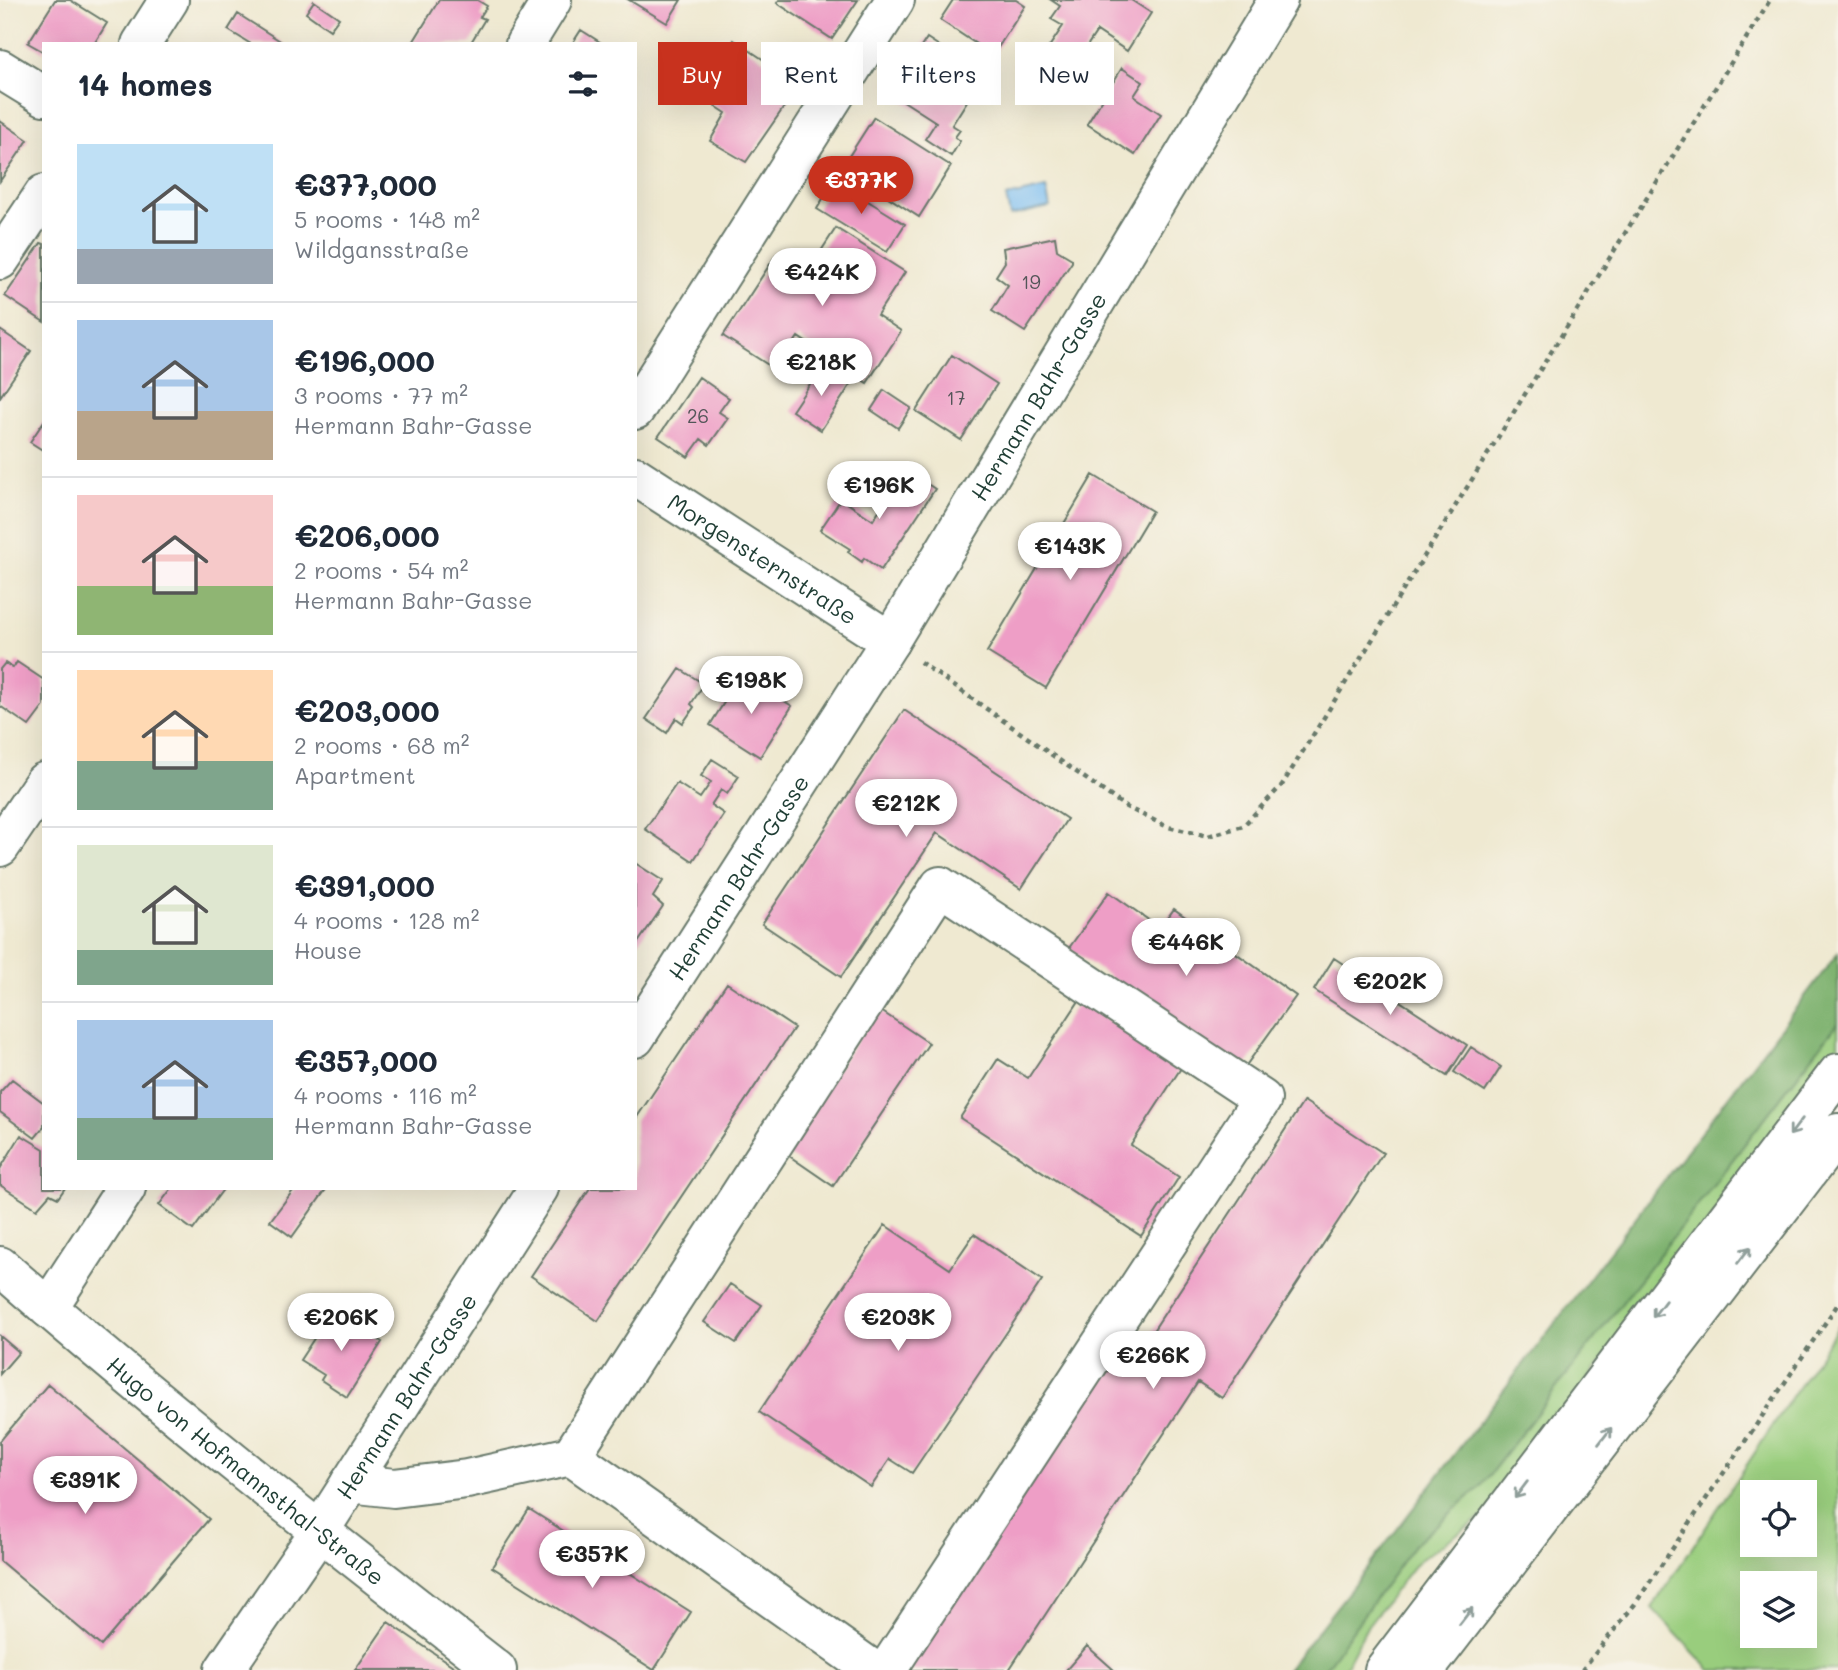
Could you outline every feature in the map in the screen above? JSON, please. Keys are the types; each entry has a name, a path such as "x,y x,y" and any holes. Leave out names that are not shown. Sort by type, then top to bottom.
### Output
{"main road":[{"path":"142,42 169,0"},
{"path":"526,42 552,0"},
{"path":"637,407 895,0"},
{"name":"Hermann Bahr-Gasse","path":"637,1035 890,641 1278,0"},
{"path":"0,69 42,95"},
{"path":"0,260 42,197"},
{"name":"Morgensternstraße","path":"637,477 890,641"},
{"path":"0,847 42,785"},
{"path":"351,1483 394,1488 467,1479 571,1456 940,886 1262,1099 887,1670"},
{"path":"1384,1670 1838,1073"},
{"path":"1425,1670 1838,1133"},
{"path":"48,1308 125,1190"},
{"name":"Hermann Bahr-Gasse","path":"224,1670 319,1532 538,1190"},
{"name":"Hugo von Hofmannsthal-Straße","path":"0,1266 319,1532 498,1670"},
{"path":"571,1456 873,1670"}],"path":[{"path":"890,641 1126,807 1168,827 1208,836 1244,826 1282,785 1770,0"},
{"path":"1582,1670 1635,1604 1838,1304"}],"green space":[{"path":"1838,953 1838,1023 1480,1487 1414,1545 1324,1670 1287,1670 1379,1553"},
{"path":"1838,1023 1838,1055 1483,1516 1417,1562 1368,1625 1344,1670 1324,1670 1414,1545 1480,1487"},
{"path":"1838,1327 1838,1670 1710,1670 1652,1608"}],"water":[{"path":"1046,188 1050,207 1010,216 1006,197"}],"building":[{"path":"55,0 70,0 107,23 95,42 42,42 42,51 28,43"},
{"path":"439,0 477,0 487,6 480,17 485,19 471,42 413,42"},
{"path":"629,0 681,0 667,23"},
{"path":"779,0 858,0 832,39 777,3"},
{"path":"953,0 1016,0 1025,6 1001,43 973,42 940,20"},
{"path":"1051,0 1131,0 1151,13 1127,51 1097,31 1090,42 1052,42 1063,26 1051,19 1060,6"},
{"path":"314,1 339,18 330,30 306,13"},
{"path":"238,14 282,42 248,42 228,30"},
{"path":"581,30 600,42 573,42"},
{"path":"747,49 761,58 761,105 785,105 746,162 710,141 726,113 714,105 747,105"},
{"path":"1122,68 1143,82 1134,96 1161,114 1135,155 1087,124 1099,105 1114,105 1114,81"},
{"path":"910,105 965,105 952,125 960,130 955,137 960,141 951,156 925,139 936,122"},
{"path":"874,117 951,166 919,217 842,167"},
{"path":"0,121 28,140 0,181"},
{"path":"834,180 905,224 887,252 817,209"},
{"path":"836,228 905,272 877,315 901,331 867,383 798,337 776,370 723,336 776,255 806,274"},
{"path":"1055,237 1057,250 1072,259 1072,262 1025,332 992,311 1008,285 996,276 1005,262 1003,248"},
{"path":"41,243 42,243 42,321 5,296"},
{"path":"0,330 31,351 0,397"},
{"path":"952,355 997,384 961,440 916,411"},
{"path":"822,366 851,384 821,430 792,411"},
{"path":"699,377 729,398 719,412 728,418 709,445 701,439 688,457 658,437"},
{"path":"884,390 911,408 898,428 871,410"},
{"path":"42,424 42,450 30,442"},
{"path":"905,469 935,489 881,570 864,558 862,562 848,552 850,549 820,530 841,499 873,520"},
{"path":"1093,475 1152,511 1046,688 987,652"},
{"path":"17,662 42,679 42,709 29,726 0,706 0,669 5,663 13,668"},
{"path":"680,669 704,684 683,723 676,718 667,733 646,719"},
{"path":"742,674 792,706 760,757 710,725"},
{"path":"904,710 1067,819 1021,889 937,833 841,977 762,924"},
{"path":"712,759 739,776 727,794 721,790 711,805 724,814 693,861 645,829 677,783 700,798 711,782 701,776"},
{"path":"637,864 663,881 653,897 663,906 637,944"},
{"path":"1109,892 1160,928 1174,909 1296,996 1242,1071 1069,948"},
{"path":"1334,958 1467,1045 1447,1076 1314,990"},
{"path":"727,983 794,1028 598,1321 531,1276 589,1190 637,1190 637,1117"},
{"path":"1079,1001 1181,1068 1131,1145 1179,1177 1141,1236 960,1118 998,1059 1028,1078"},
{"path":"878,1009 929,1043 833,1186 782,1151"},
{"path":"1471,1047 1501,1067 1485,1092 1454,1072"},
{"path":"12,1079 42,1102 42,1129 35,1138 0,1112 0,1092"},
{"path":"1304,1101 1383,1153 1222,1398 1198,1382 1009,1670 906,1670 1126,1335 1143,1346"},
{"path":"21,1135 42,1148 42,1190 64,1190 58,1198 50,1194 37,1209 0,1185 0,1169"},
{"path":"170,1190 223,1190 193,1230 159,1205"},
{"path":"293,1190 326,1190 292,1237 270,1221"},
{"path":"885,1225 950,1269 974,1234 1042,1280 912,1473 890,1459 871,1487 759,1412"},
{"path":"730,1284 762,1305 736,1343 704,1322"},
{"path":"332,1311 382,1342 347,1397 321,1380 324,1375 300,1360"},
{"path":"0,1336 19,1352 0,1374"},
{"path":"48,1384 209,1519 101,1646 0,1561 0,1441"},
{"path":"529,1509 691,1612 654,1670 492,1567"},
{"path":"388,1622 459,1670 355,1670"},
{"path":"1087,1646 1114,1670 1066,1670"}]}
